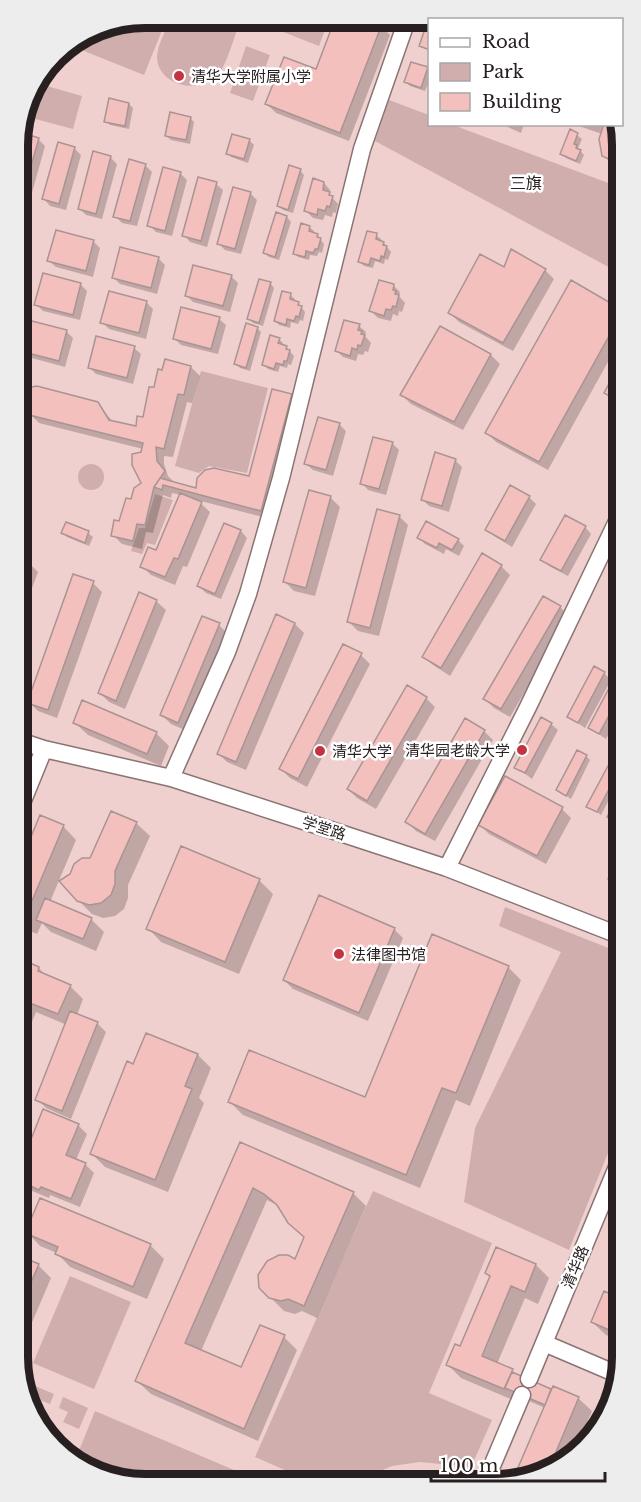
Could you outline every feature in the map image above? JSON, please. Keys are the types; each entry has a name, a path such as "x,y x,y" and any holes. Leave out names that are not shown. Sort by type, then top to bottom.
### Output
{"street":[{"path":"171,778 227,652 248,594 282,478 362,149 404,28"},
{"path":"447,868 538,687 612,532"},
{"name":"学堂路","path":"29,744 171,778 447,868 612,932"},
{"path":"28,787 44,749"},
{"name":"清华路","path":"529,1379 612,1179"},
{"path":"544,1343 611,1372"},
{"path":"489,1474 522,1395"}],"shaded area":[{"name":"清华大学","path":"428,28 428,126 611,126 612,1364 609,1387 604,1401 584,1434 554,1458 526,1470 496,1474 130,1473 94,1461 74,1449 53,1428 44,1415 32,1387 28,1357 29,130 32,115 48,80 68,57 101,37 138,29"}],"green space":[{"path":"325,28 319,46 275,29"},
{"path":"163,29 144,75 79,49 101,37 123,31"},
{"path":"166,29 237,29 221,71 205,84 194,86 174,82 160,68 157,58"},
{"path":"246,46 270,55 253,101 230,93"},
{"path":"45,86 82,96 73,129 31,118"},
{"path":"389,100 428,115 428,126 456,126 612,184 612,269 375,141"},
{"path":"201,371 268,388 247,473 209,466 199,473 175,466"},
{"path":"91,464 101,467 104,477 101,487 91,490 81,487 78,477 81,467"},
{"path":"155,494 173,500 155,545 147,543 142,554 131,551 139,528 145,528"},
{"path":"505,907 612,949 612,1143 569,1250 464,1202 475,1128 561,952 499,926"},
{"path":"373,1191 492,1243 429,1393 492,1420 471,1467 420,1462 392,1466 373,1474 294,1474 255,1457"},
{"path":"70,1276 131,1302 94,1389 33,1363"},
{"path":"31,1384 54,1394 50,1404 40,1400 38,1404"},
{"path":"63,1397 88,1408 79,1429 63,1422 68,1412 59,1408"},
{"path":"95,1411 234,1470 232,1474 130,1473 108,1467 78,1453"}],"building":[{"path":"331,28 380,28 340,133 265,104 284,57 316,69"},
{"path":"425,28 428,28 428,49 419,46"},
{"path":"411,62 428,67 421,88 404,82"},
{"path":"109,98 129,103 125,126 104,122"},
{"path":"170,112 191,117 186,140 165,136"},
{"path":"603,126 611,126 611,160 602,156 599,139"},
{"path":"570,129 578,133 574,144 581,150 576,161 560,154"},
{"path":"232,134 250,139 244,159 226,154"},
{"path":"29,135 39,138 29,173"},
{"path":"58,142 75,147 59,204 42,199"},
{"path":"93,151 111,156 96,214 78,209"},
{"path":"129,159 146,164 130,221 113,217"},
{"path":"289,165 301,169 288,210 277,206"},
{"path":"163,167 181,172 165,231 147,226"},
{"path":"198,177 217,182 201,241 182,236"},
{"path":"313,178 324,182 323,190 330,192 329,195 333,196 330,207 327,206 325,211 318,209 317,215 304,211"},
{"path":"233,187 251,192 235,249 217,244"},
{"path":"276,212 287,216 275,257 263,253"},
{"path":"301,223 310,226 309,231 318,234 317,237 321,238 318,249 315,249 313,253 306,251 305,257 293,254"},
{"path":"56,230 94,240 86,271 47,261"},
{"path":"367,231 377,233 376,239 387,246 384,257 381,256 380,261 371,258 369,265 358,262"},
{"path":"120,247 159,257 151,288 112,278"},
{"path":"511,249 546,269 503,343 448,313 480,254 504,267"},
{"path":"193,265 232,275 223,306 185,296"},
{"path":"43,273 81,283 73,315 34,305"},
{"path":"259,279 271,282 259,323 247,319"},
{"path":"379,280 394,284 393,290 399,295 396,307 393,306 391,310 386,309 384,316 369,311"},
{"path":"571,280 612,304 612,331 539,462 485,433"},
{"path":"109,291 147,301 139,333 100,323"},
{"path":"282,291 291,293 290,299 299,302 298,305 302,306 299,317 296,316 294,321 287,319 286,325 274,321"},
{"path":"181,307 220,317 211,349 173,339"},
{"path":"29,320 67,330 59,361 29,353"},
{"path":"344,320 360,324 358,330 365,335 361,346 358,345 357,350 352,348 350,356 335,351"},
{"path":"246,323 258,327 246,368 234,364"},
{"path":"440,326 491,354 454,422 400,395"},
{"path":"270,335 280,338 278,343 287,346 286,349 290,350 287,361 284,361 283,365 276,363 274,369 262,365"},
{"path":"96,336 135,346 127,378 88,368"},
{"path":"165,359 191,366 184,395 178,394 164,449 156,447 157,461 165,471 154,487 145,525 137,524 133,541 111,536 114,520 119,521 126,498 131,499 134,488 141,483 132,465 132,454 141,452 143,443 29,415 29,387 37,386 98,402 109,420 136,426 137,416 143,417 149,387 154,387 158,369 162,370"},
{"path":"612,378 612,398 604,393"},
{"path":"272,389 292,394 261,511 163,485 162,490 154,487 160,478 196,488 197,478 205,470 214,468 249,476"},
{"path":"318,417 340,423 326,470 304,464"},
{"path":"373,437 393,442 379,489 360,484"},
{"path":"435,452 456,459 442,506 421,500"},
{"path":"510,485 530,496 505,541 485,530"},
{"path":"309,490 331,496 306,588 283,582"},
{"path":"180,493 202,502 178,559 174,558 165,577 140,567 148,547 156,550"},
{"path":"377,509 400,515 370,628 347,622"},
{"path":"565,515 586,526 561,571 540,560"},
{"path":"426,521 459,539 452,550 439,543 437,548 417,538"},
{"path":"66,522 89,531 85,543 61,533"},
{"path":"224,523 241,530 215,594 197,586"},
{"path":"482,553 502,565 441,668 422,657"},
{"path":"73,574 94,581 48,710 29,704"},
{"path":"139,592 157,600 116,701 98,693"},
{"path":"543,596 561,606 501,709 483,699"},
{"path":"276,614 295,623 236,762 217,754"},
{"path":"202,616 220,623 178,723 160,715"},
{"path":"343,644 362,653 298,779 279,769"},
{"path":"594,666 605,672 578,723 567,717"},
{"path":"612,683 612,710 599,734 588,728"},
{"path":"407,685 427,697 367,801 347,789"},
{"path":"82,700 157,732 147,754 73,723"},
{"path":"541,717 552,723 525,773 514,768"},
{"path":"465,718 485,730 425,834 405,822"},
{"path":"577,750 587,755 566,796 556,790"},
{"path":"608,766 612,768 612,783 597,812 586,807"},
{"path":"505,776 563,807 537,856 478,825"},
{"path":"612,808 612,820 607,817"},
{"path":"111,811 137,822 115,871 115,884 111,895 101,903 89,905 77,901 59,881 70,874 74,864 82,858 90,858"},
{"path":"40,815 64,825 28,909 28,843"},
{"path":"181,846 260,879 225,962 146,929"},
{"name":"法律图书馆","path":"319,895 395,928 359,1013 283,980"},
{"path":"45,898 92,918 83,939 36,920"},
{"path":"432,934 509,966 456,1093 442,1088 406,1175 228,1102 249,1050 365,1097"},
{"path":"28,962 39,967 38,971 71,985 58,1014 28,1002"},
{"path":"70,1011 98,1022 62,1111 35,1100"},
{"path":"146,1033 198,1054 185,1086 192,1089 155,1180 90,1154 127,1061 133,1064"},
{"path":"43,1109 79,1124 66,1155 86,1163 71,1199 41,1187 39,1190 28,1185 28,1146"},
{"path":"240,1142 354,1192 304,1306 288,1299 281,1301 269,1298 259,1288 258,1275 267,1261 279,1255 288,1255 295,1259 304,1237 288,1223 277,1205 253,1188 185,1343 241,1367 260,1325 285,1335 244,1429 135,1381"},
{"path":"40,1198 151,1244 133,1287 55,1254 58,1247 28,1234 28,1226"},
{"path":"496,1247 536,1264 525,1292 511,1286 482,1356 513,1369 504,1389 446,1365 455,1344 460,1346 490,1276 485,1273"},
{"path":"28,1260 39,1264 28,1289"},
{"path":"604,1291 612,1295 612,1331 591,1322"},
{"path":"512,1372 551,1389 545,1405 505,1388"},
{"path":"553,1386 579,1397 553,1458 516,1472"}],"place":[{"name":"清华大学附属小学","path":"179,76"},
{"name":"清华园老龄大学","path":"522,750"},
{"name":"清华大学","path":"320,751"},
{"name":"法律图书馆","path":"339,954"}],"district":[{"name":"三旗","path":"526,183"}]}
